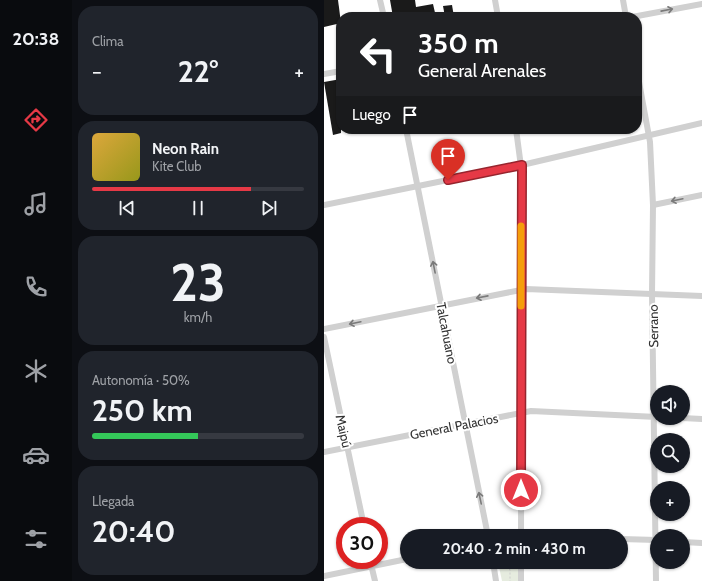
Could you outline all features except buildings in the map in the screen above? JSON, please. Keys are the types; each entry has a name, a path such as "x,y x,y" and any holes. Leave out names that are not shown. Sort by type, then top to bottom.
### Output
{"street":[{"path":"380,0 383,12"},
{"path":"495,0 497,12"},
{"path":"623,0 625,12"},
{"path":"642,15 702,4"},
{"path":"324,74 336,72"},
{"name":"Serrano","path":"642,96 650,136 653,205 652,294 655,385"},
{"path":"324,205 522,165 702,123"},
{"name":"Talcahuano","path":"407,134 464,424 486,529"},
{"path":"517,134 522,165 521,529"},
{"path":"653,205 702,195"},
{"path":"324,329 521,290 702,296"},
{"name":"Maipú","path":"324,336 362,517"},
{"name":"General Palacios","path":"324,452 531,411 650,417"},
{"path":"690,418 702,419"},
{"name":"Serrano","path":"656,425 656,529"},
{"path":"628,539 650,540"},
{"path":"690,542 702,543"},
{"path":"388,561 400,560"},
{"path":"324,576 349,569"},
{"path":"372,569 375,581"},
{"path":"494,569 496,581"},
{"path":"521,569 521,581"},
{"name":"Serrano","path":"656,569 656,581"}],"path":[{"path":"509,569 510,581"}],"shaded area":[{"path":"499,569 518,569 518,581 502,581"}],"slow traffic":[{"path":"521,226 521,306"}],"route":[{"path":"448,180 522,165 521,490"}]}
